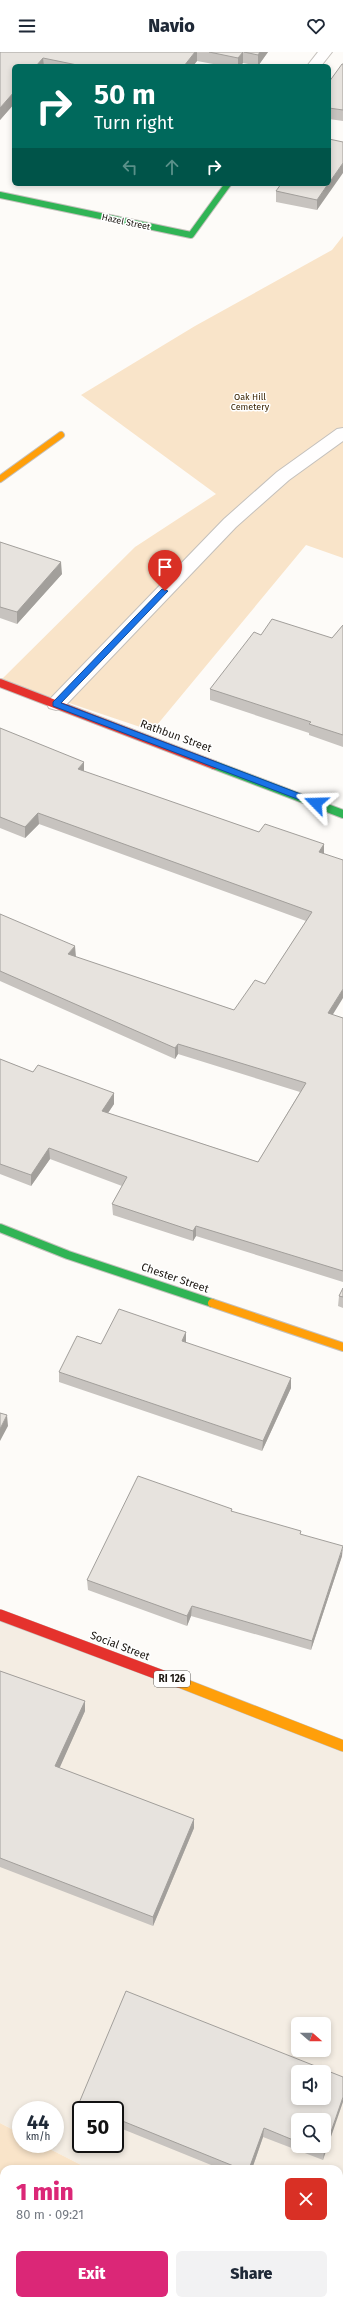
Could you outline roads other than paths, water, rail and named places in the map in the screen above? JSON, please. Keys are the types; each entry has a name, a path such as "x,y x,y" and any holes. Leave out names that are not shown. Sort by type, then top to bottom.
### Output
{"street":[{"path":"316,64 325,52"},
{"name":"Hazel Street","path":"0,195 191,235 227,186"},
{"path":"56,704 230,523 283,476 343,433"},
{"path":"0,479 61,435"},
{"name":"Rathbun Street","path":"0,683 343,814"},
{"name":"Chester Street","path":"0,1228 68,1255 343,1347"},
{"name":"Social Street","path":"0,1615 136,1665 343,1746"}],"park label":[{"name":"Oak Hill Cemetery","path":"250,402"}]}
